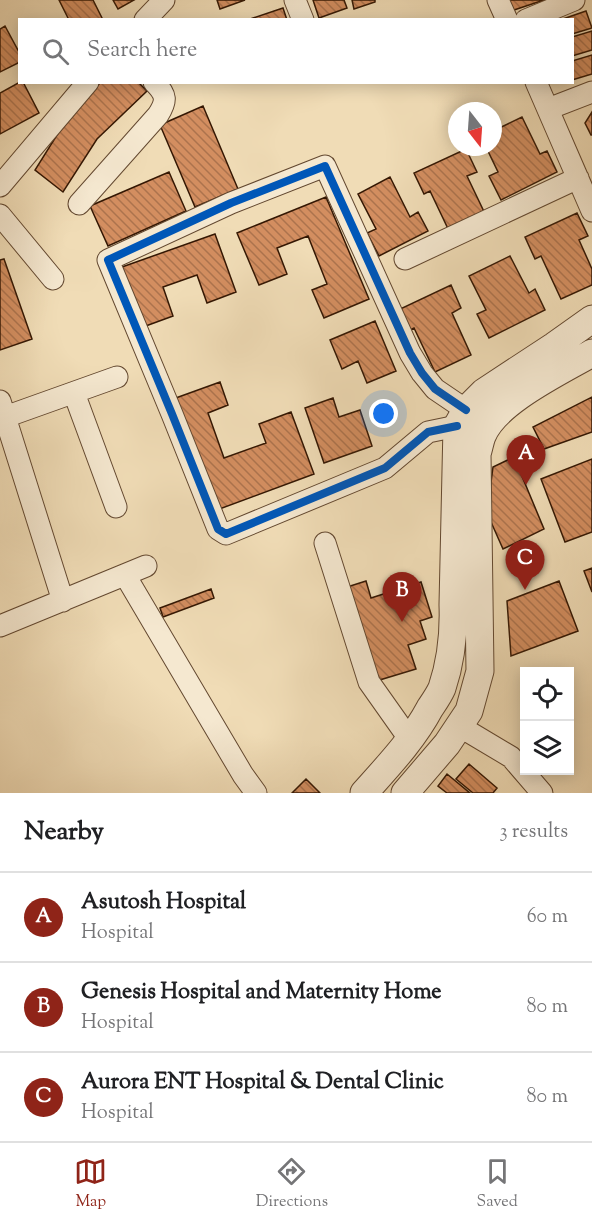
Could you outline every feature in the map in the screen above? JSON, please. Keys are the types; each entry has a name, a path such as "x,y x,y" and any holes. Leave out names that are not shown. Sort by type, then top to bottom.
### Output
{"street":[{"path":"147,18 164,0"},
{"path":"295,0 302,18"},
{"path":"498,0 506,18"},
{"path":"531,18 574,0"},
{"path":"0,186 86,84"},
{"path":"79,204 165,105 165,97 155,84"},
{"path":"537,84 592,211"},
{"path":"548,109 592,92"},
{"path":"364,793 410,740 424,720 441,689 448,666 454,629 461,418 422,373 410,353 325,166 231,203 108,260 218,529 226,534 385,468 428,432 461,418 484,392 592,319"},
{"path":"405,259 578,178"},
{"path":"0,215 53,279"},
{"path":"405,793 447,744 469,711 480,671 477,454 482,434 494,416 514,398 592,353"},
{"path":"63,601 3,409 74,393 117,377"},
{"path":"74,393 116,507"},
{"path":"325,543 369,682 410,740"},
{"path":"0,627 146,566"},
{"path":"125,575 243,775 256,793"},
{"path":"459,726 512,757 542,793"}],"building":[{"path":"59,0 93,0 102,18 68,18"},
{"path":"113,0 134,0 118,9"},
{"path":"217,0 245,0 220,9"},
{"path":"313,0 344,0 347,8 319,18"},
{"path":"352,0 375,0 375,2 354,9"},
{"path":"508,0 544,0 511,11"},
{"path":"283,8 286,18 253,18"},
{"path":"586,11 592,28 574,33 574,18 566,18"},
{"path":"5,26 18,50 18,63 0,72 0,29"},
{"path":"592,31 592,50 574,55 574,36"},
{"path":"592,55 592,74 574,79 574,60"},
{"path":"18,83 24,84 39,113 0,134 0,93"},
{"path":"99,84 140,84 147,91 97,139 63,192 35,170 72,111"},
{"path":"203,106 238,189 195,207 160,125"},
{"path":"592,112 592,135 591,135 585,123"},
{"path":"522,117 540,154 547,151 557,172 501,200 489,176 498,172 490,156 502,156 502,127"},
{"path":"451,156 469,156 477,172 467,176 487,218 451,235 430,191 424,194 414,173"},
{"path":"169,172 186,211 108,246 90,206"},
{"path":"390,177 410,217 418,212 428,231 379,256 367,233 376,229 358,194"},
{"path":"326,197 369,299 324,318 312,290 327,284 308,236 277,248 287,274 259,285 237,233"},
{"path":"577,213 588,236 579,240 592,269 592,285 561,299 541,256 535,259 525,237"},
{"path":"215,234 236,292 207,303 197,275 163,287 173,316 143,327 122,267"},
{"path":"510,256 529,293 535,289 545,310 489,338 477,314 486,310 469,276"},
{"path":"4,259 32,339 0,350 0,260"},
{"path":"451,285 461,308 452,313 471,355 435,372 414,328 408,331 398,310"},
{"path":"375,321 396,371 367,383 358,361 342,369 330,340"},
{"path":"220,382 228,405 208,413 224,458 266,443 259,424 291,412 314,474 214,511 173,399"},
{"path":"592,397 592,432 544,449 533,427"},
{"path":"333,398 339,417 360,410 372,446 324,463 305,408"},
{"path":"514,457 544,529 503,549 487,513 493,467"},
{"path":"592,459 592,532 565,542 541,479"},
{"path":"592,568 592,592 584,571"},
{"path":"366,581 371,598 421,582 432,617 420,621 426,639 408,645 416,669 373,682 344,588"},
{"path":"559,581 578,631 511,656 507,601"},
{"path":"211,589 214,598 163,617 160,608"},
{"path":"469,764 497,788 493,793 473,793 456,779"},
{"path":"447,774 470,793 447,793 438,786"},
{"path":"306,779 320,793 292,793"}],"cycle path":[{"path":"457,426 428,432 385,468 226,534 218,529 108,260 231,203 325,166 410,353 435,389 466,410"}],"place":[{"name":"Asutosh Hospital","path":"526,485"},
{"name":"Aurora ENT Hospital & Dental Clinic","path":"525,590"},
{"name":"Genesis Hospital and Maternity Home","path":"402,622"}]}
